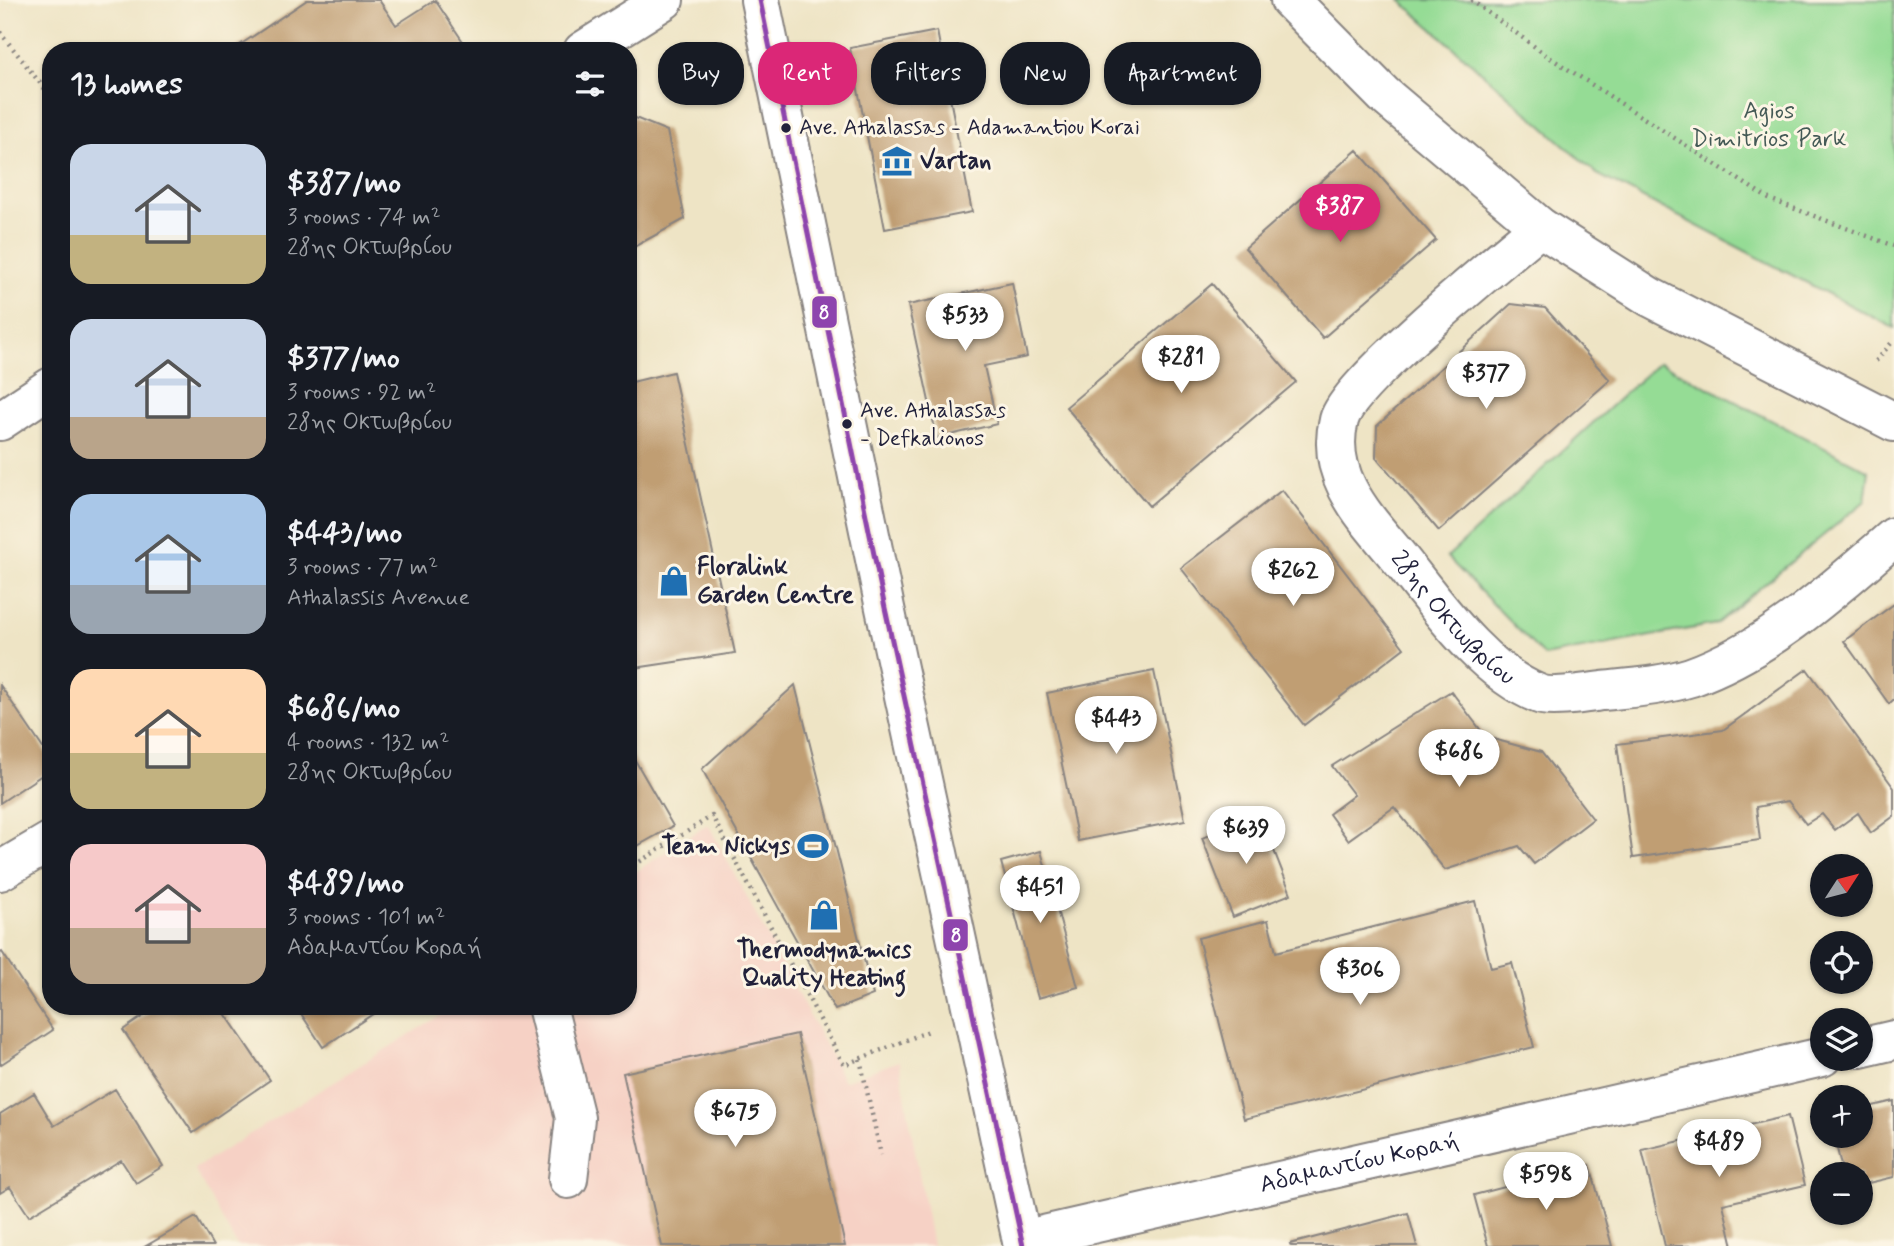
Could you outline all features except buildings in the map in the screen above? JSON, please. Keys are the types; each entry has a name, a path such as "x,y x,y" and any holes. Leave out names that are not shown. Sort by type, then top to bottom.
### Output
{"street":[{"path":"597,42 664,0"},
{"path":"760,0 885,608 1022,1243"},
{"path":"1290,0 1384,95 1540,227 1650,297 1894,422"},
{"name":"28ης Οκτωβρίου","path":"1540,227 1371,375 1339,419 1336,463 1350,496 1457,629 1501,670 1541,695 1643,687 1689,677 1740,655 1798,618 1894,537"},
{"path":"0,421 42,393"},
{"path":"0,871 42,846"},
{"path":"549,1015 575,1118 568,1179"},
{"path":"1873,1045 1894,1040"},
{"name":"Αδαμαντίου Κοραή","path":"1022,1243 1810,1060"}],"path":[{"path":"1472,0 1546,55 1769,199 1894,246"},
{"path":"0,32 42,86"},
{"path":"637,863 712,817 844,1065 973,1014"},
{"path":"860,1059 881,1155"}],"shaded area":[{"path":"708,824 844,1081 899,1061 932,1246 237,1246 194,1169 441,1015 637,1015 637,871"}],"green space":[{"name":"Agios Dimitrios Park","path":"1400,0 1894,0 1894,328 1597,174"},
{"path":"1659,362 1869,471 1865,501 1716,624 1544,656 1447,557"}],"transit line":[{"name":"8","path":"760,0 885,608 1023,1246"}],"place":[{"name":"Ave. Athalassas - Adamantiou Korai","path":"786,128"},
{"name":"Vartan","path":"897,161"},
{"name":"Ave. Athalassas - Defkalionos","path":"847,424"},
{"name":"Floralink Garden Centre","path":"674,581"},
{"name":"Team Nickys","path":"813,846"},
{"name":"Thermodynamics Quality Heating","path":"824,915"}]}
